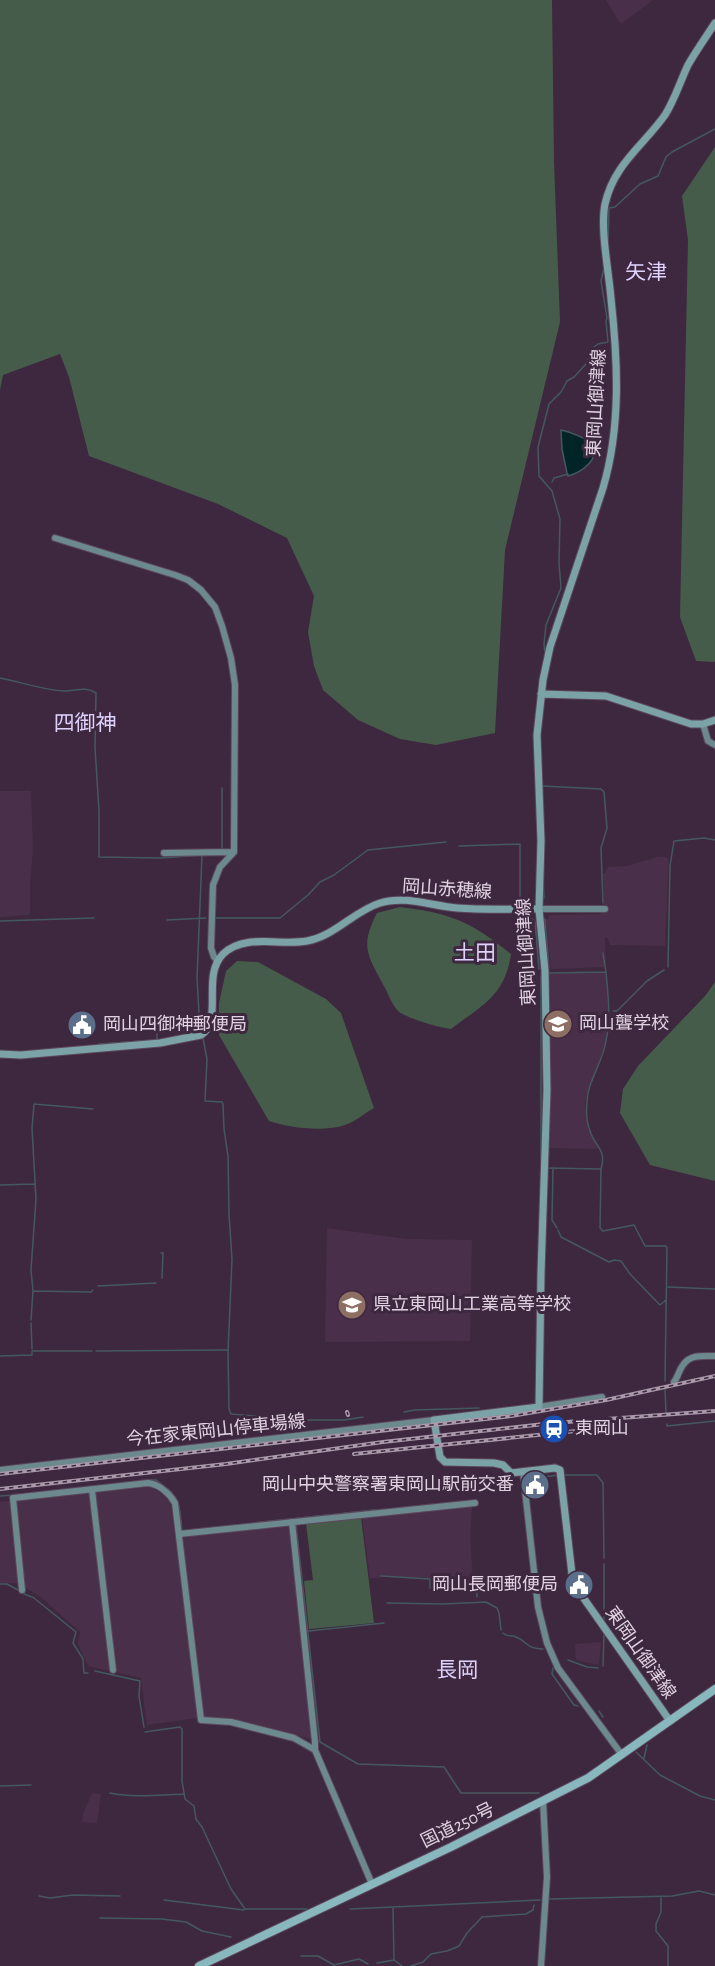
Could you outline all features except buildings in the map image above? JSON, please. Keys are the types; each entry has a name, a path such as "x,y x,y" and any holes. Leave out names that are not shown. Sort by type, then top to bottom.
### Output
{"highway":[{"name":"国道250号","path":"200,1966 588,1778 715,1689"}],"main road":[{"name":"東岡山御津線","path":"539,1407 547,1090 545,972 539,909 541,841 537,749 541,694 550,647 603,488 614,438 616,342 605,234 605,205 615,178 627,157 665,115 695,53 715,23"},
{"path":"541,694 606,696 691,724 703,724 715,720"},
{"name":"岡山赤穂線","path":"218,961 233,948 244,943 307,941 321,937 379,903 394,900 459,908 539,909"},
{"path":"0,1054 21,1055 160,1043 201,1035 206,1032 210,1024 212,980 218,961"},
{"path":"434,1420 539,1407"},
{"name":"東岡山御津線","path":"434,1420 442,1460 449,1463 494,1463 503,1465 511,1473 555,1468 560,1470 573,1583 670,1721"}],"street":[{"path":"55,538 188,580 201,590 214,607 224,631 235,685 234,852 220,867 213,885 211,948 218,961"},
{"path":"703,724 708,741 715,745"},
{"path":"164,853 234,852"},
{"path":"539,909 605,909"},
{"path":"674,1382 682,1365 688,1359 715,1356"},
{"path":"539,1407 602,1397"},
{"name":"今在家東岡山停車場線","path":"0,1470 434,1420"},
{"path":"523,1472 538,1607 547,1643 558,1668 622,1755"},
{"path":"22,1590 13,1498 148,1484 158,1486 172,1497 175,1503 201,1720 231,1722 294,1738 315,1750"},
{"path":"92,1490 113,1670"},
{"path":"178,1534 476,1503"},
{"path":"292,1522 315,1750 372,1884"},
{"path":"541,1966 548,1877 543,1801"}],"shaded area":[{"path":"0,0 552,0 554,162 560,322 505,550 495,733 436,745 400,739 358,720 323,690 314,666 308,632 314,596 287,538 218,504 89,456 69,377 60,354 3,375 0,390"},
{"path":"606,0 653,0 621,24"},
{"path":"715,147 714,662 696,661 680,617 688,240 682,196"},
{"path":"561,430 586,439 594,449 592,459 588,464 568,476 562,449"},
{"path":"0,791 31,791 33,850 30,913 28,915 0,917"},
{"path":"657,857 666,857 669,860 665,946 610,945 607,937 605,938 606,967 551,969 546,919 549,915 600,914 604,903 603,874 608,867 627,866"},
{"path":"400,907 433,912 460,921 484,934 511,954 508,968 498,990 482,1006 451,1029 408,1017 398,1011 373,966 367,942 377,913"},
{"path":"237,961 258,962 326,999 341,1013 374,1108 349,1124 337,1127 317,1129 286,1126 269,1121 219,1035 219,1003 226,971"},
{"path":"606,972 608,1011 606,1043 585,1102 588,1129 598,1149 548,1148 547,974"},
{"path":"715,982 715,1181 650,1165 620,1113 623,1089 638,1066 705,996"},
{"path":"327,1228 406,1239 472,1240 470,1341 325,1342"},
{"path":"152,1487 171,1502 175,1538 290,1526 312,1739 228,1718 203,1717 147,1725 141,1678 88,1666 78,1644 80,1632 42,1598 18,1583 0,1583 0,1502"},
{"path":"472,1507 470,1537 473,1580 456,1580 455,1589 430,1587 430,1578 381,1576 381,1578 370,1578 362,1517"},
{"path":"361,1517 374,1623 309,1629 304,1581 313,1580 306,1523"},
{"path":"601,1642 599,1665 576,1660 575,1644"},
{"path":"92,1793 101,1794 97,1823 82,1822 83,1814"}],"waterway":[{"path":"608,246 609,208 615,207 640,184 658,176 666,157 672,152 715,129"},
{"path":"545,654 546,625 561,588 560,519 552,491 539,476 538,447 549,404 561,392 567,381 586,364 594,347 608,342 601,281 604,268"},
{"path":"552,482 554,478 568,474"},
{"path":"0,678 48,689 64,691 84,689 96,693 95,747 99,857 161,858 202,855 197,978 200,1031"},
{"path":"542,786 601,789 604,792 607,828 601,848 603,903"},
{"path":"222,788 222,849"},
{"path":"668,967 670,866 674,841 704,838 715,840"},
{"path":"215,918 280,918 320,882 334,875 368,850 446,842"},
{"path":"459,846 520,844 520,903"},
{"path":"543,878 544,898"},
{"path":"526,912 535,922 539,969"},
{"path":"0,921 94,918"},
{"path":"167,920 206,918"},
{"path":"545,919 549,968"},
{"path":"603,953 606,972"},
{"path":"613,1011 617,1011 647,981 664,970"},
{"path":"549,973 606,972 609,1006 608,1033 590,1087 587,1110 590,1131 603,1157 600,1228 603,1231 634,1225 645,1246 666,1246 667,1248 665,1381"},
{"path":"541,976 541,1167"},
{"path":"165,1031 199,1029"},
{"path":"157,1040 157,1031 160,1031"},
{"path":"203,1038 207,1059 205,1101 222,1102 223,1104 228,1156 232,1259 228,1352 231,1414 307,1420 344,1420 363,1417"},
{"path":"99,1044 143,1041"},
{"path":"51,1049 90,1046"},
{"path":"31,1320 33,1291 31,1270 36,1199 32,1128 34,1104 93,1109"},
{"path":"548,1168 600,1169"},
{"path":"553,1168 552,1220 557,1228"},
{"path":"0,1185 35,1184"},
{"path":"558,1230 561,1237 609,1262 621,1261 630,1274 660,1305 666,1300"},
{"path":"161,1253 163,1253 162,1278"},
{"path":"98,1286 156,1283"},
{"path":"668,1287 715,1289"},
{"path":"33,1291 91,1292 93,1290"},
{"path":"31,1323 32,1349"},
{"path":"96,1351 227,1350"},
{"path":"0,1356 32,1355 32,1351 92,1351"},
{"path":"665,1388 666,1413"},
{"path":"404,1412 479,1408"},
{"path":"667,1424 667,1426 715,1421"},
{"path":"536,1478 558,1475"},
{"path":"563,1475 597,1475 603,1483 604,1558"},
{"path":"150,1480 156,1480 164,1486"},
{"path":"168,1489 178,1503 182,1531 374,1510"},
{"path":"0,1496 14,1495"},
{"path":"296,1525 320,1742 358,1764 444,1767 461,1793 539,1793"},
{"path":"604,1564 604,1623"},
{"path":"381,1576 430,1579 430,1588 456,1590 456,1580 474,1581"},
{"path":"476,1581 477,1597"},
{"path":"0,1584 7,1584 18,1590"},
{"path":"22,1593 34,1598 76,1632 73,1643 83,1659 84,1673 88,1673"},
{"path":"387,1603 486,1602 497,1608 501,1630"},
{"path":"309,1631 384,1623"},
{"path":"603,1666 604,1632"},
{"path":"503,1633 514,1636 530,1646 543,1649"},
{"path":"568,1660 587,1667 598,1668"},
{"path":"553,1668 552,1674 574,1705 578,1706"},
{"path":"95,1671 140,1681 139,1696 144,1727"},
{"path":"599,1711 603,1717"},
{"path":"145,1732 180,1727 182,1729 182,1781 185,1799 194,1806 196,1819 231,1889 245,1909 307,1909"},
{"path":"644,1758 647,1745"},
{"path":"636,1752 660,1775 700,1796 715,1800"},
{"path":"0,1786 31,1785"},
{"path":"110,1793 138,1796 184,1794"},
{"path":"549,1899 672,1896 699,1891 715,1895"},
{"path":"39,1896 50,1898 73,1895 120,1896"},
{"path":"661,1897 661,1912 656,1931 668,1946 668,1966"},
{"path":"164,1900 244,1910"},
{"path":"350,1909 540,1900"},
{"path":"411,1966 423,1962 431,1954 459,1946 467,1933 482,1917 526,1914 533,1910 534,1905"},
{"path":"393,1908 394,1960"},
{"path":"100,1918 162,1919 186,1922 202,1931 231,1937"},
{"path":"301,1956 318,1956 334,1965 359,1959 368,1964"},
{"path":"377,1963 394,1960 402,1966"}],"railway":[{"path":"0,1474 511,1416 606,1400 715,1376"},
{"path":"0,1489 226,1464 383,1442 553,1423 715,1411"},
{"path":"354,1454 625,1426"}],"place":[{"name":"岡山聾学校","path":"558,1024"},
{"name":"岡山四御神郵便局","path":"82,1025"},
{"name":"県立東岡山工業高等学校","path":"352,1305"},
{"name":"東岡山","path":"554,1429"},
{"name":"岡山中央警察署東岡山駅前交番","path":"535,1485"},
{"name":"岡山長岡郵便局","path":"579,1585"}],"district":[{"name":"矢津","path":"646,272"},
{"name":"四御神","path":"85,723"},
{"name":"土田","path":"475,953"},
{"name":"長岡","path":"457,1670"}]}
